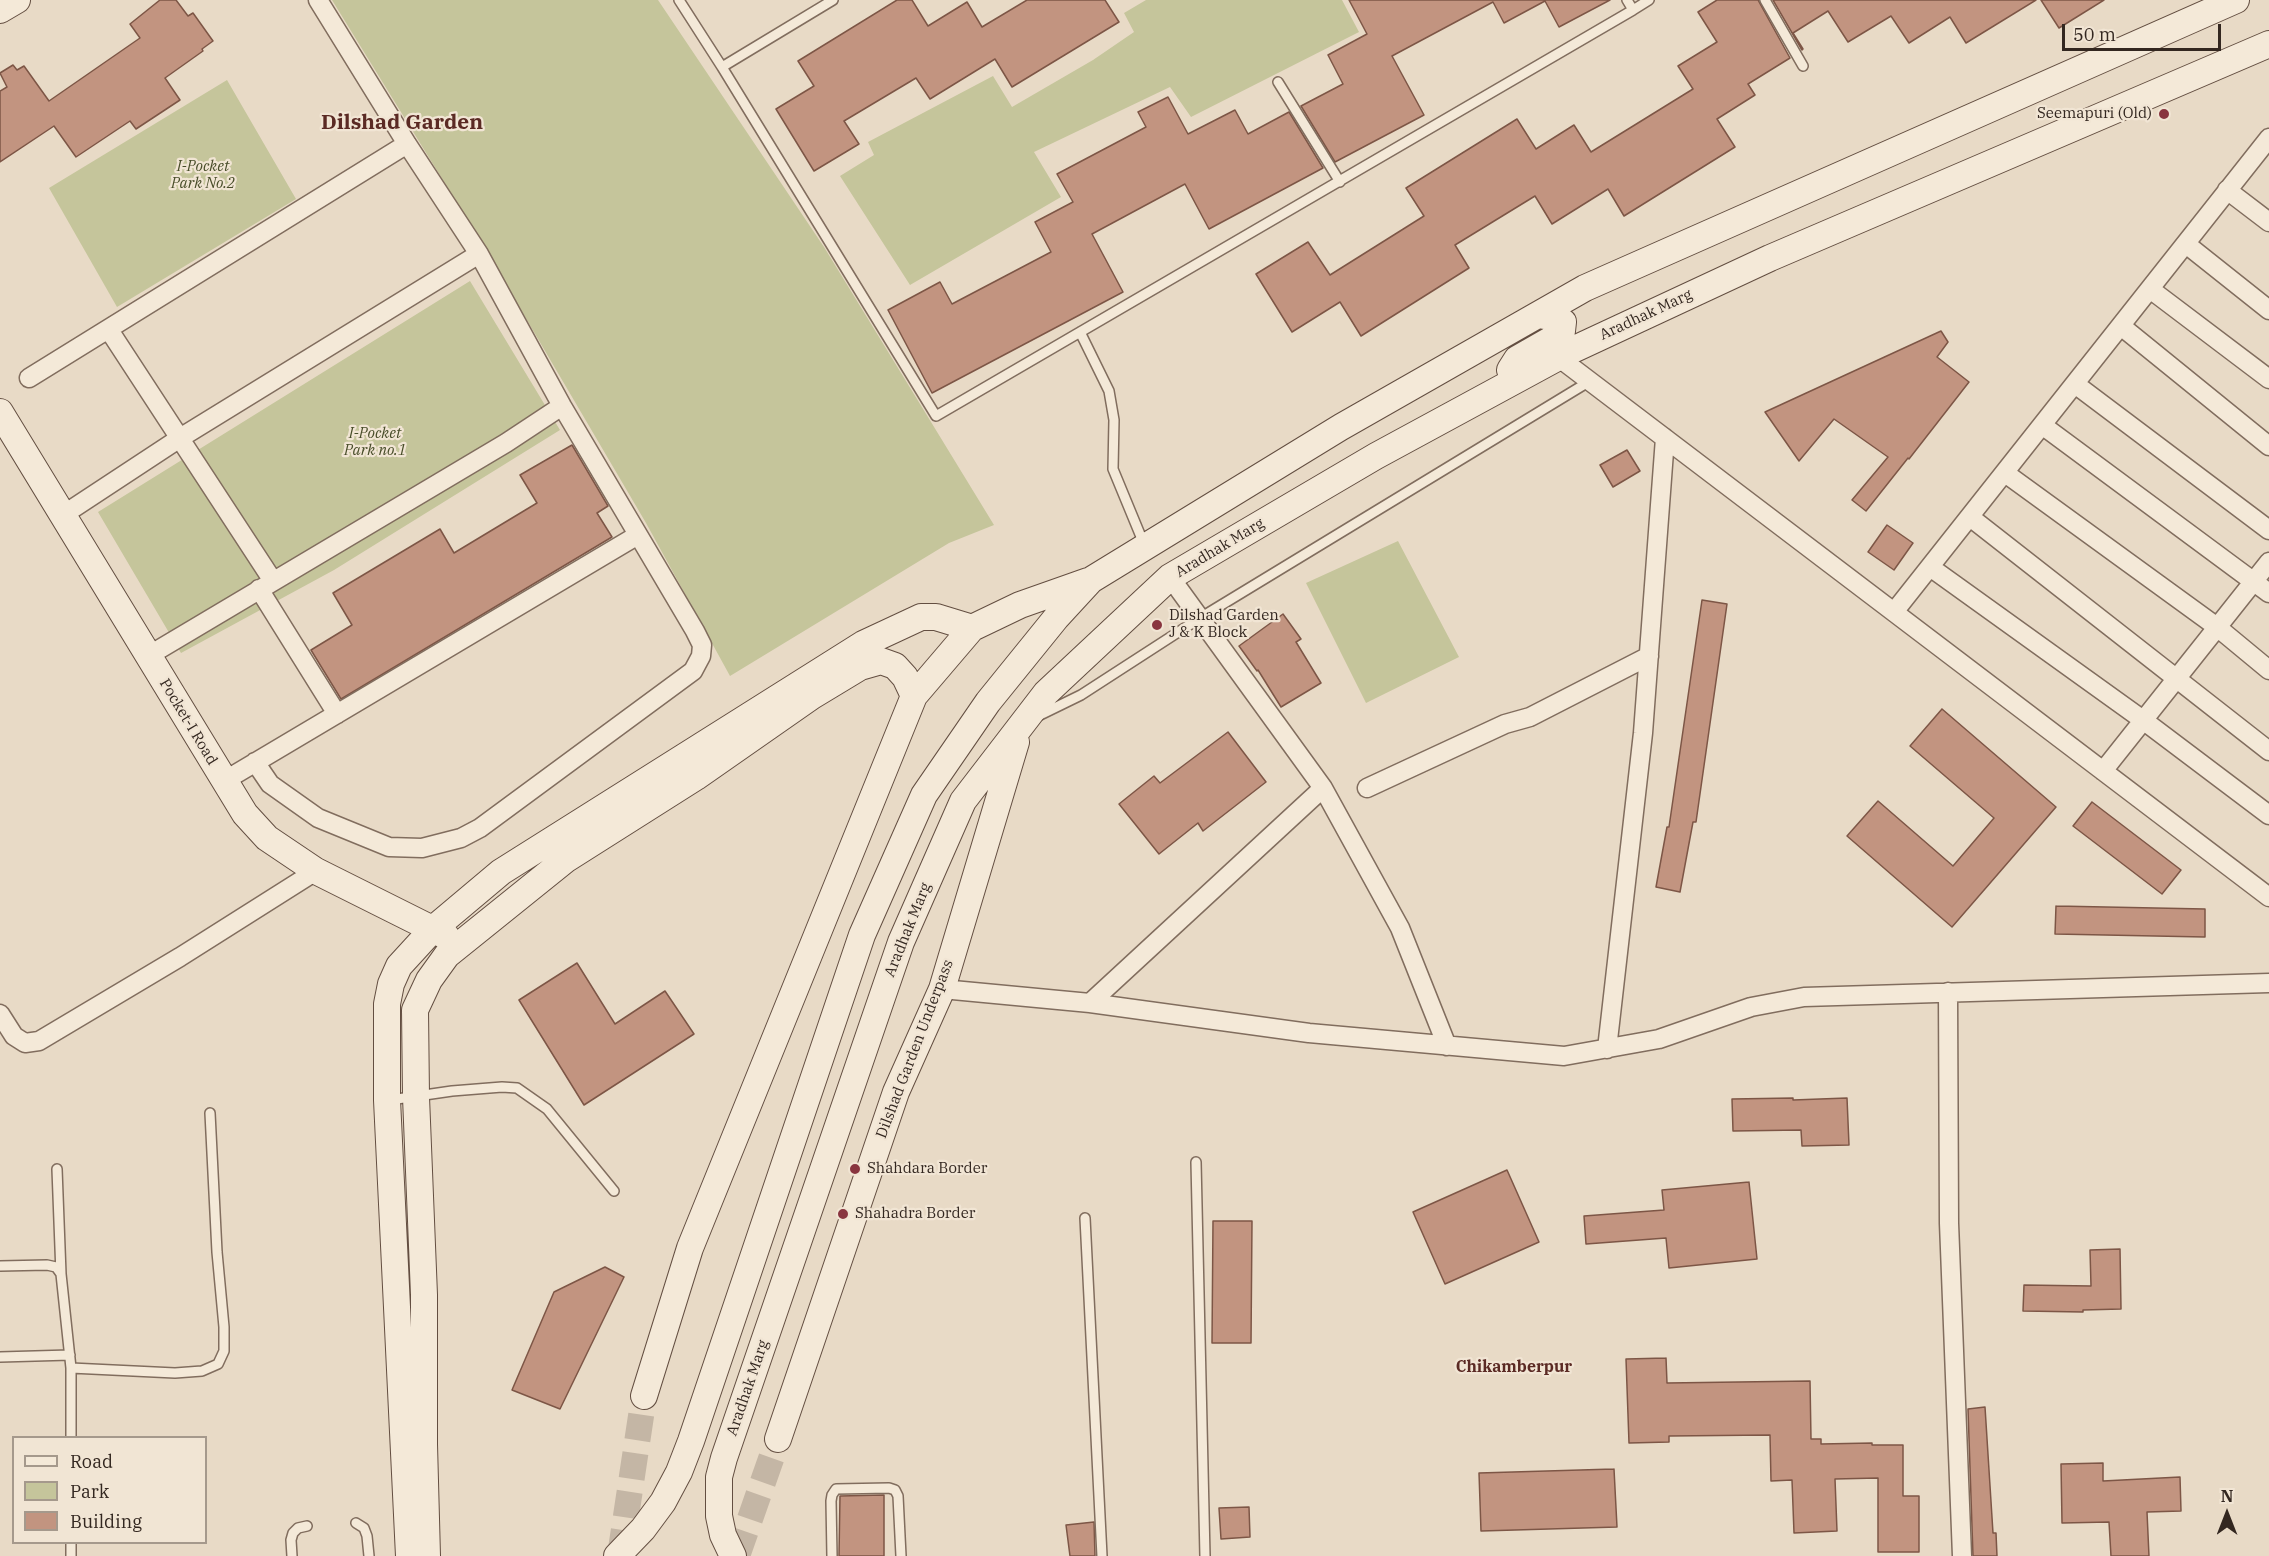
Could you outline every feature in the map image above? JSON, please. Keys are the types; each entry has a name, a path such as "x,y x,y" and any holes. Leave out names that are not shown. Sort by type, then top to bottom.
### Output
{"main road":[{"path":"0,10 17,0"},
{"path":"644,1396 690,1248 914,696 972,628 1020,605 1091,580 1341,427 1585,288 2236,0"},
{"name":"Aradhak Marg","path":"733,1556 723,1535 719,1516 719,1477 724,1458 897,953 963,801 1046,693 1170,577 1376,456 1558,357 1770,258 2269,47"},
{"path":"1501,388 1517,359 1562,331 1563,322 1557,318 1538,315"},
{"name":"Pocket-I Road","path":"0,412 245,814 267,838 316,871 461,943"},
{"path":"617,1556 643,1529 663,1502 683,1462 861,934 924,795 988,702 1056,618 1091,580"},
{"path":"409,1556 387,1100 387,1004 391,984 399,966 432,930 501,872 600,824 867,654 921,617 936,616 972,628"},
{"path":"867,654 895,666 905,677 914,696"},
{"name":"Dilshad Garden Underpass","path":"778,1439 896,1092 942,989 1021,724"},
{"path":"428,1556 424,1444 424,1295 415,1010 429,980 447,955 565,860 600,824"}],"street":[{"path":"255,762 270,784 318,818 389,847 422,848 461,838 480,828 693,671 701,656 702,645 562,406 478,254 318,0"},
{"path":"1894,612 2269,138"},
{"path":"29,378 407,144"},
{"path":"2227,190 2269,222"},
{"path":"2186,244 2269,310"},
{"path":"63,515 180,438 478,254"},
{"path":"2150,289 2269,379"},
{"path":"2121,326 2269,446"},
{"path":"109,330 180,438 266,585 337,714"},
{"path":"1558,357 2269,897"},
{"path":"2075,384 2269,530"},
{"path":"148,656 506,443 562,406"},
{"path":"2042,425 2269,593"},
{"path":"1607,1049 1643,733 1665,438"},
{"path":"2005,473 2217,627 2269,670"},
{"path":"1970,518 2269,751"},
{"path":"224,781 638,535"},
{"path":"2103,771 2269,562"},
{"path":"1930,567 2143,720 2269,815"},
{"path":"1170,577 1323,788 1400,928 1447,1046"},
{"path":"1367,788 1505,724 1530,717 1648,656"},
{"path":"1090,1003 1323,788"},
{"path":"0,1014 14,1036 25,1043 39,1041 180,957 316,871"},
{"path":"942,989 1090,1003 1309,1033 1564,1056 1659,1039 1751,1007 1804,997 2269,983"},
{"path":"1948,992 1949,1223 1962,1556"}],"lane":[{"path":"679,0 936,416 1649,0"},
{"path":"722,67 833,0"},
{"path":"1627,0 1633,10"},
{"path":"1765,0 1803,66"},
{"path":"1278,82 1340,182"},
{"path":"1080,332 1109,391 1114,420 1113,469 1145,547"},
{"path":"1021,724 1081,695 1200,618 1590,381"},
{"path":"387,1100 472,1089 517,1088 547,1109 614,1191"},
{"path":"71,1368 175,1373 202,1371 218,1364 224,1351 224,1327 217,1252 210,1113"},
{"path":"1196,1162 1205,1556"},
{"path":"57,1169 61,1274 71,1368 71,1436"},
{"path":"1085,1218 1102,1556"},
{"path":"0,1266 47,1265 56,1267 61,1274"},
{"path":"0,1357 70,1355"},
{"path":"832,1556 831,1501 836,1489 889,1488 895,1490 898,1496 901,1556"},
{"path":"356,1523 364,1528 369,1556"},
{"path":"292,1556 293,1533 298,1528 307,1526"}],"green space":[{"path":"332,0 658,0 824,247 994,525 949,543 730,676 646,523 484,247"},
{"path":"1146,0 1342,0 1359,32 1191,117 1170,87 1034,152 1061,197 910,285 840,176 874,155 868,142 993,76 1012,107 1093,60 1134,32 1124,13"},
{"name":"I-Pocket Park No.2","path":"227,80 296,199 117,307 49,188"},
{"name":"I-Pocket Park no.1","path":"470,281 560,430 334,570 181,653 98,512"},
{"path":"1398,541 1459,657 1366,703 1306,583"}],"building":[{"path":"160,0 176,0 188,16 193,13 213,41 202,49 203,51 165,78 180,100 136,129 130,121 76,157 54,126 0,162 0,91 7,87 0,73 13,65 17,70 24,66 49,101 140,38 130,24"},
{"path":"897,0 912,0 928,26 967,2 982,27 1027,0 1105,0 1119,22 1012,87 995,59 930,99 916,78 844,121 859,144 814,171 776,109 814,86 798,61"},
{"path":"1349,0 1610,0 1559,27 1545,1 1504,23 1493,2 1392,56 1424,115 1335,162 1301,106 1343,84 1328,55 1367,34"},
{"path":"1717,0 1758,0 1790,58 1748,84 1755,95 1717,119 1735,147 1624,216 1608,189 1552,224 1535,196 1455,245 1469,268 1361,336 1340,302 1292,332 1256,274 1308,242 1330,275 1424,216 1406,188 1517,119 1536,149 1574,125 1591,152 1693,89 1678,66 1717,42 1698,12"},
{"path":"1773,0 2036,0 1966,43 1950,17 1909,43 1891,16 1848,42 1828,11 1793,33 1802,50"},
{"path":"2041,0 2104,0 2059,28"},
{"path":"1168,97 1188,134 1235,110 1248,134 1289,112 1323,168 1209,229 1185,184 1092,234 1123,292 932,393 888,310 940,282 952,304 1051,252 1035,222 1073,202 1057,174 1146,127 1138,112"},
{"path":"1941,331 1948,342 1937,357 1969,382 1866,511 1852,500 1888,457 1834,419 1799,461 1765,412"},
{"path":"572,445 608,506 597,513 612,537 341,699 311,650 352,625 333,593 440,529 454,553 537,503 520,475"},
{"path":"1627,450 1640,471 1613,487 1600,465"},
{"path":"1887,525 1913,543 1894,570 1868,552"},
{"path":"1702,600 1727,604 1696,822 1693,822 1680,892 1656,887 1667,827 1669,827"},
{"path":"1283,614 1301,639 1296,642 1321,683 1281,707 1258,670 1239,646"},
{"path":"1942,709 2056,807 1952,927 1847,836 1878,801 1953,866 1994,818 1910,746"},
{"path":"1228,732 1266,782 1203,831 1198,823 1159,854 1119,804 1154,776 1160,783"},
{"path":"2092,802 2181,870 2162,894 2073,826"},
{"path":"2056,906 2205,909 2205,937 2055,934"},
{"path":"577,963 615,1024 665,991 694,1034 584,1105 519,1000"},
{"path":"1793,1098 1793,1100 1847,1098 1849,1145 1802,1146 1801,1130 1733,1131 1732,1099"},
{"path":"1507,1170 1539,1242 1445,1284 1413,1212"},
{"path":"1749,1182 1757,1259 1669,1268 1666,1238 1586,1244 1584,1216 1664,1210 1662,1190"},
{"path":"1213,1221 1252,1221 1251,1343 1212,1343"},
{"path":"2120,1249 2121,1309 2083,1310 2083,1312 2023,1311 2024,1285 2091,1286 2090,1250"},
{"path":"605,1267 624,1277 560,1409 512,1390 554,1292"},
{"path":"1666,1358 1667,1383 1810,1381 1811,1439 1821,1439 1821,1444 1903,1445 1903,1496 1919,1496 1919,1552 1878,1552 1878,1478 1835,1479 1837,1531 1794,1533 1792,1480 1771,1481 1770,1435 1669,1436 1669,1442 1629,1443 1626,1359"},
{"path":"1985,1407 1993,1533 1996,1533 1997,1556 1973,1556 1968,1409"},
{"path":"2103,1463 2103,1481 2180,1477 2181,1511 2147,1512 2149,1556 2111,1556 2109,1522 2062,1523 2061,1464"},
{"path":"1614,1469 1617,1527 1481,1531 1479,1473"},
{"path":"884,1495 884,1556 839,1556 840,1496"},
{"path":"1249,1507 1250,1537 1221,1539 1219,1508"},
{"path":"1094,1522 1095,1556 1070,1556 1066,1525"}],"tunnel":[{"path":"620,1556 644,1396"},
{"path":"737,1556 778,1439"}],"place":[{"name":"Seemapuri (Old)","path":"2164,114"},
{"name":"Dilshad Garden J & K Block","path":"1157,625"},
{"name":"Shahdara Border","path":"855,1169"},
{"name":"Shahadra Border","path":"843,1214"}],"district":[{"name":"Dilshad Garden","path":"402,123"},
{"name":"Chikamberpur","path":"1514,1367"}]}
